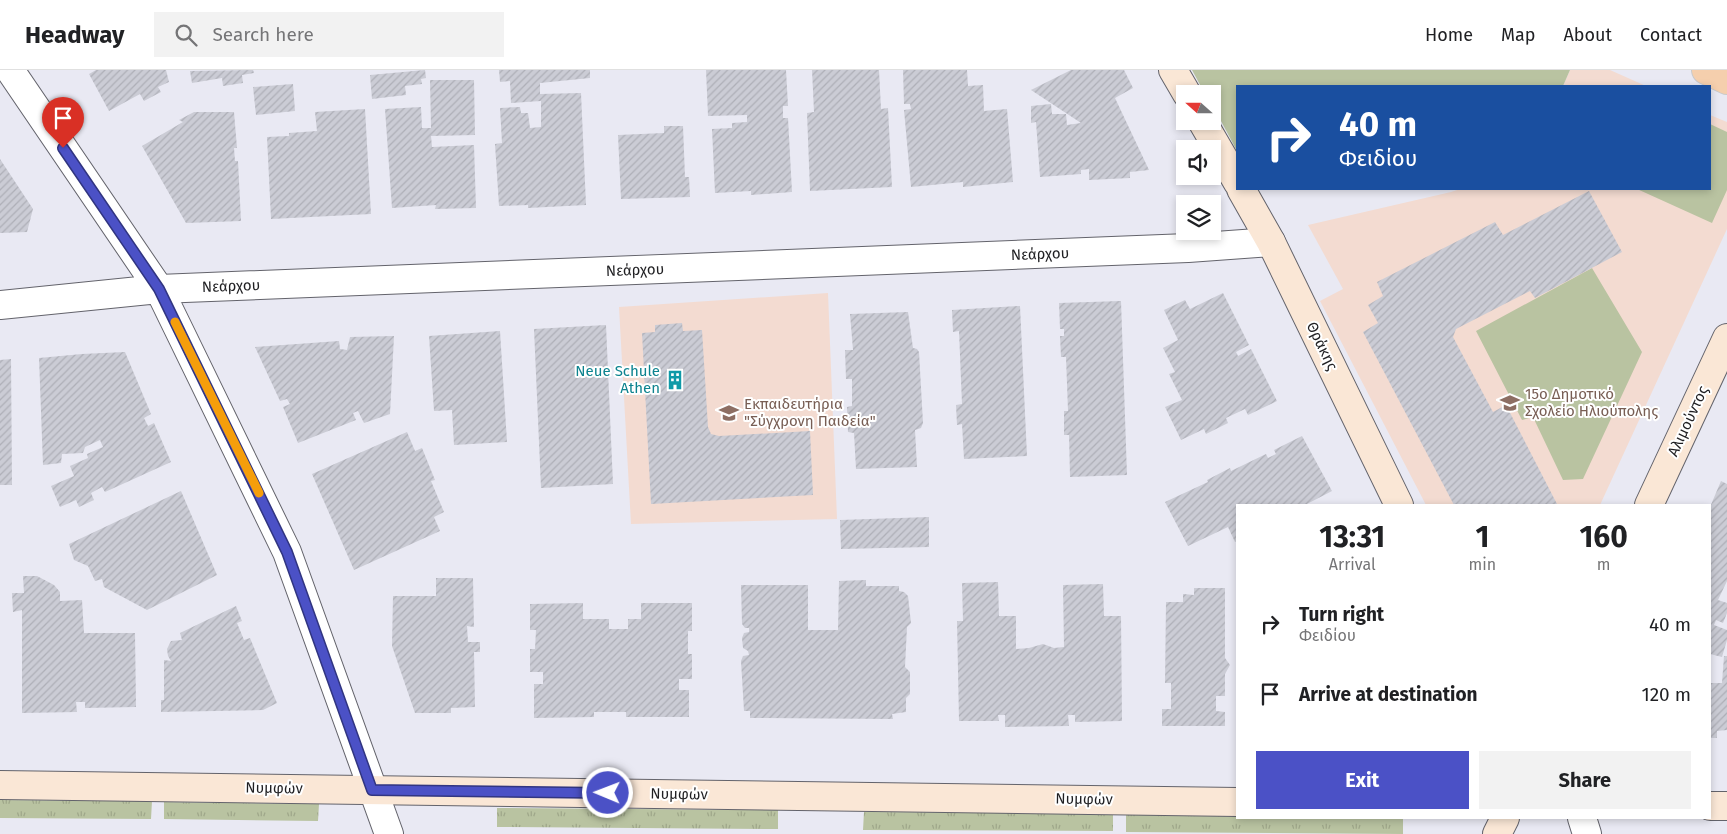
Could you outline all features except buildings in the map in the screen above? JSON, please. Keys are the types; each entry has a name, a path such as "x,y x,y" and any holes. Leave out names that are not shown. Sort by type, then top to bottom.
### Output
{"main road":[{"path":"1706,70 1727,80"}],"street":[{"path":"10,70 159,289 287,552 389,834"},
{"path":"1173,70 1182,85"},
{"path":"1207,130 1236,180"},
{"name":"Θράκης","path":"1242,190 1271,242 1399,504"},
{"name":"Νεάρχου","path":"0,305 159,289 1188,248 1271,242"},
{"name":"Αλιμούντος","path":"1649,504 1727,338"},
{"name":"Νυμφών","path":"0,785 1236,802"},
{"path":"1711,806 1727,806"},
{"path":"1497,834 1504,819"},
{"path":"1582,819 1588,834"}],"shaded area":[{"path":"1570,70 1610,70 1644,85 1563,85"},
{"name":"15ο Δημοτικό Σχολείο Ηλιούπολης","path":"1711,115 1727,122 1727,229 1600,504 1425,504 1320,301 1343,289 1308,225 1457,190 1711,190"},
{"name":"Εκπαιδευτήρια \"Σύγχρονη Παιδεία\"","path":"828,293 837,519 631,524 619,307"}],"green space":[{"path":"1192,70 1570,70 1563,85 1236,85 1236,149 1221,121 1221,85 1200,85"},
{"path":"1711,124 1727,132 1727,190 1712,223 1639,190 1711,190"},
{"path":"1592,268 1642,352 1583,479 1563,480 1533,417 1522,420 1476,331"},
{"path":"0,800 152,801 151,819 0,818"},
{"path":"164,802 319,804 318,821 164,819"},
{"path":"497,808 778,810 778,829 497,827"},
{"path":"864,812 1113,813 1113,831 863,830"},
{"path":"1126,813 1236,814 1236,819 1403,819 1403,834 1126,832"}],"slow traffic":[{"path":"175,322 259,493"}],"place":[{"name":"Neue Schule Athen","path":"675,380"},
{"name":"15ο Δημοτικό Σχολείο Ηλιούπολης","path":"1510,403"},
{"name":"Εκπαιδευτήρια \"Σύγχρονη Παιδεία\"","path":"729,413"}],"route":[{"path":"63,148 159,289 287,552 372,790 608,793"}]}
